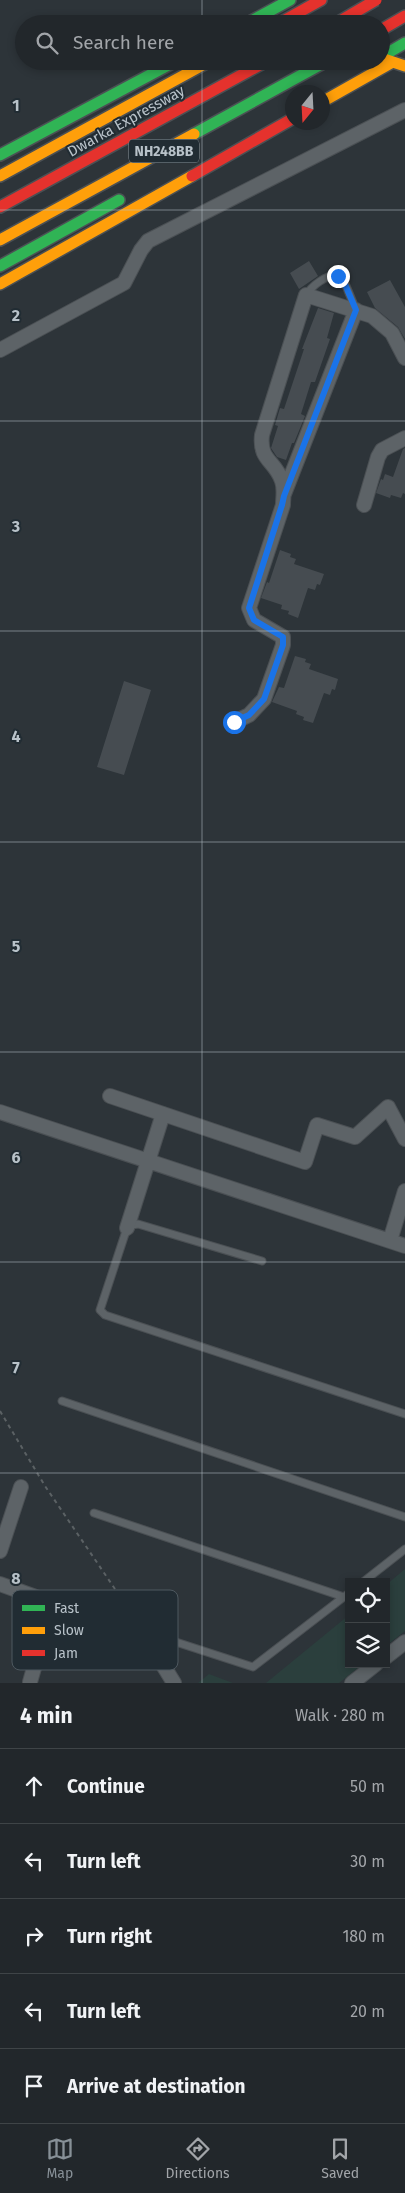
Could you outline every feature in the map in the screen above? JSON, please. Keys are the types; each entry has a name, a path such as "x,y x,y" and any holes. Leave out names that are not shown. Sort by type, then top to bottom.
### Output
{"main road":[{"path":"262,15 290,0"},
{"path":"294,15 321,0"},
{"path":"350,15 376,0"},
{"path":"342,8 345,15"},
{"path":"390,25 405,16"},
{"path":"390,55 405,43"},
{"path":"390,61 405,66"},
{"path":"0,155 159,70"},
{"path":"0,176 194,70"},
{"name":"Dwarka Expressway","path":"0,207 251,70"},
{"name":"NH248BB","path":"0,240 311,70"},
{"path":"330,86 358,70"},
{"path":"330,97 369,70"},
{"path":"240,135 285,111"},
{"path":"0,284 285,122"},
{"path":"0,266 127,196"}],"street":[{"path":"0,350 124,282 140,250 148,241 405,110"},
{"path":"284,496 282,481 275,467 264,456 261,447 306,295 372,316 392,333 405,358"},
{"path":"234,722 249,715 264,699 283,645 283,637 254,620 249,608 284,496 356,310"},
{"path":"364,505 378,457 382,450 405,438"},
{"path":"110,1096 305,1162 317,1125 355,1137 388,1108 405,1139"},
{"path":"0,1112 405,1246"},
{"path":"127,1228 163,1114"},
{"path":"392,1234 405,1191"},
{"path":"0,1551 21,1487"},
{"path":"0,1584 17,1590"},
{"path":"390,1654 405,1642"},
{"path":"352,1683 371,1668"},
{"path":"30,1682 34,1670"},
{"path":"166,1670 174,1683"}],"lane":[{"path":"306,295 310,289 328,277 338,276 344,282 356,310"},
{"path":"262,1261 138,1224 127,1228 100,1306 102,1313 405,1414"},
{"path":"62,1401 405,1517"},
{"path":"94,1513 345,1595"},
{"path":"368,1578 405,1549"},
{"path":"178,1643 253,1667 345,1596"}],"path":[{"path":"0,1411 45,1486 115,1590"}],"green space":[{"path":"405,1569 405,1631 390,1643 390,1623 390,1582"},
{"path":"345,1618 345,1668 358,1668 339,1683 266,1683"},
{"path":"209,1674 233,1683 198,1683"}],"building":[{"path":"309,261 318,276 299,289 290,273"},
{"path":"390,280 405,307 405,339 398,327 375,308 367,292"},
{"path":"318,308 334,313 327,338 330,339 315,382 311,382 301,414 305,416 286,460 277,457 271,448 278,426 275,425 280,408 284,409 304,349 302,349"},
{"path":"405,448 405,494 403,493 401,498 391,495 390,498 376,493 385,474 393,477"},
{"path":"280,550 291,554 290,557 296,559 294,564 324,574 320,585 317,584 315,590 308,588 298,618 288,614 289,611 281,609 282,605 261,598 267,582 269,583"},
{"path":"295,656 306,659 305,662 311,664 309,669 338,679 335,690 332,689 330,695 324,693 313,723 303,720 304,717 296,714 297,711 272,702 279,687 284,688"},
{"path":"124,681 151,690 124,775 97,767"}],"traffic: fast":[{"path":"262,15 290,0"},
{"path":"390,52 405,43"},
{"path":"0,155 159,70"},
{"path":"194,134 311,70"},
{"path":"0,266 119,200"}],"traffic: slow":[{"path":"390,61 405,66"},
{"path":"0,176 194,70"},
{"path":"330,97 379,70"},
{"path":"0,240 194,134"},
{"path":"0,284 192,176"}],"traffic: jam":[{"path":"294,15 321,0"},
{"path":"350,15 376,0"},
{"path":"390,25 405,16"},
{"path":"0,207 251,70"},
{"path":"192,176 285,123"}],"route":[{"path":"234,722 249,715 264,699 283,645 283,637 258,624 250,615 249,608 284,496 356,310 344,282 338,276"}]}
